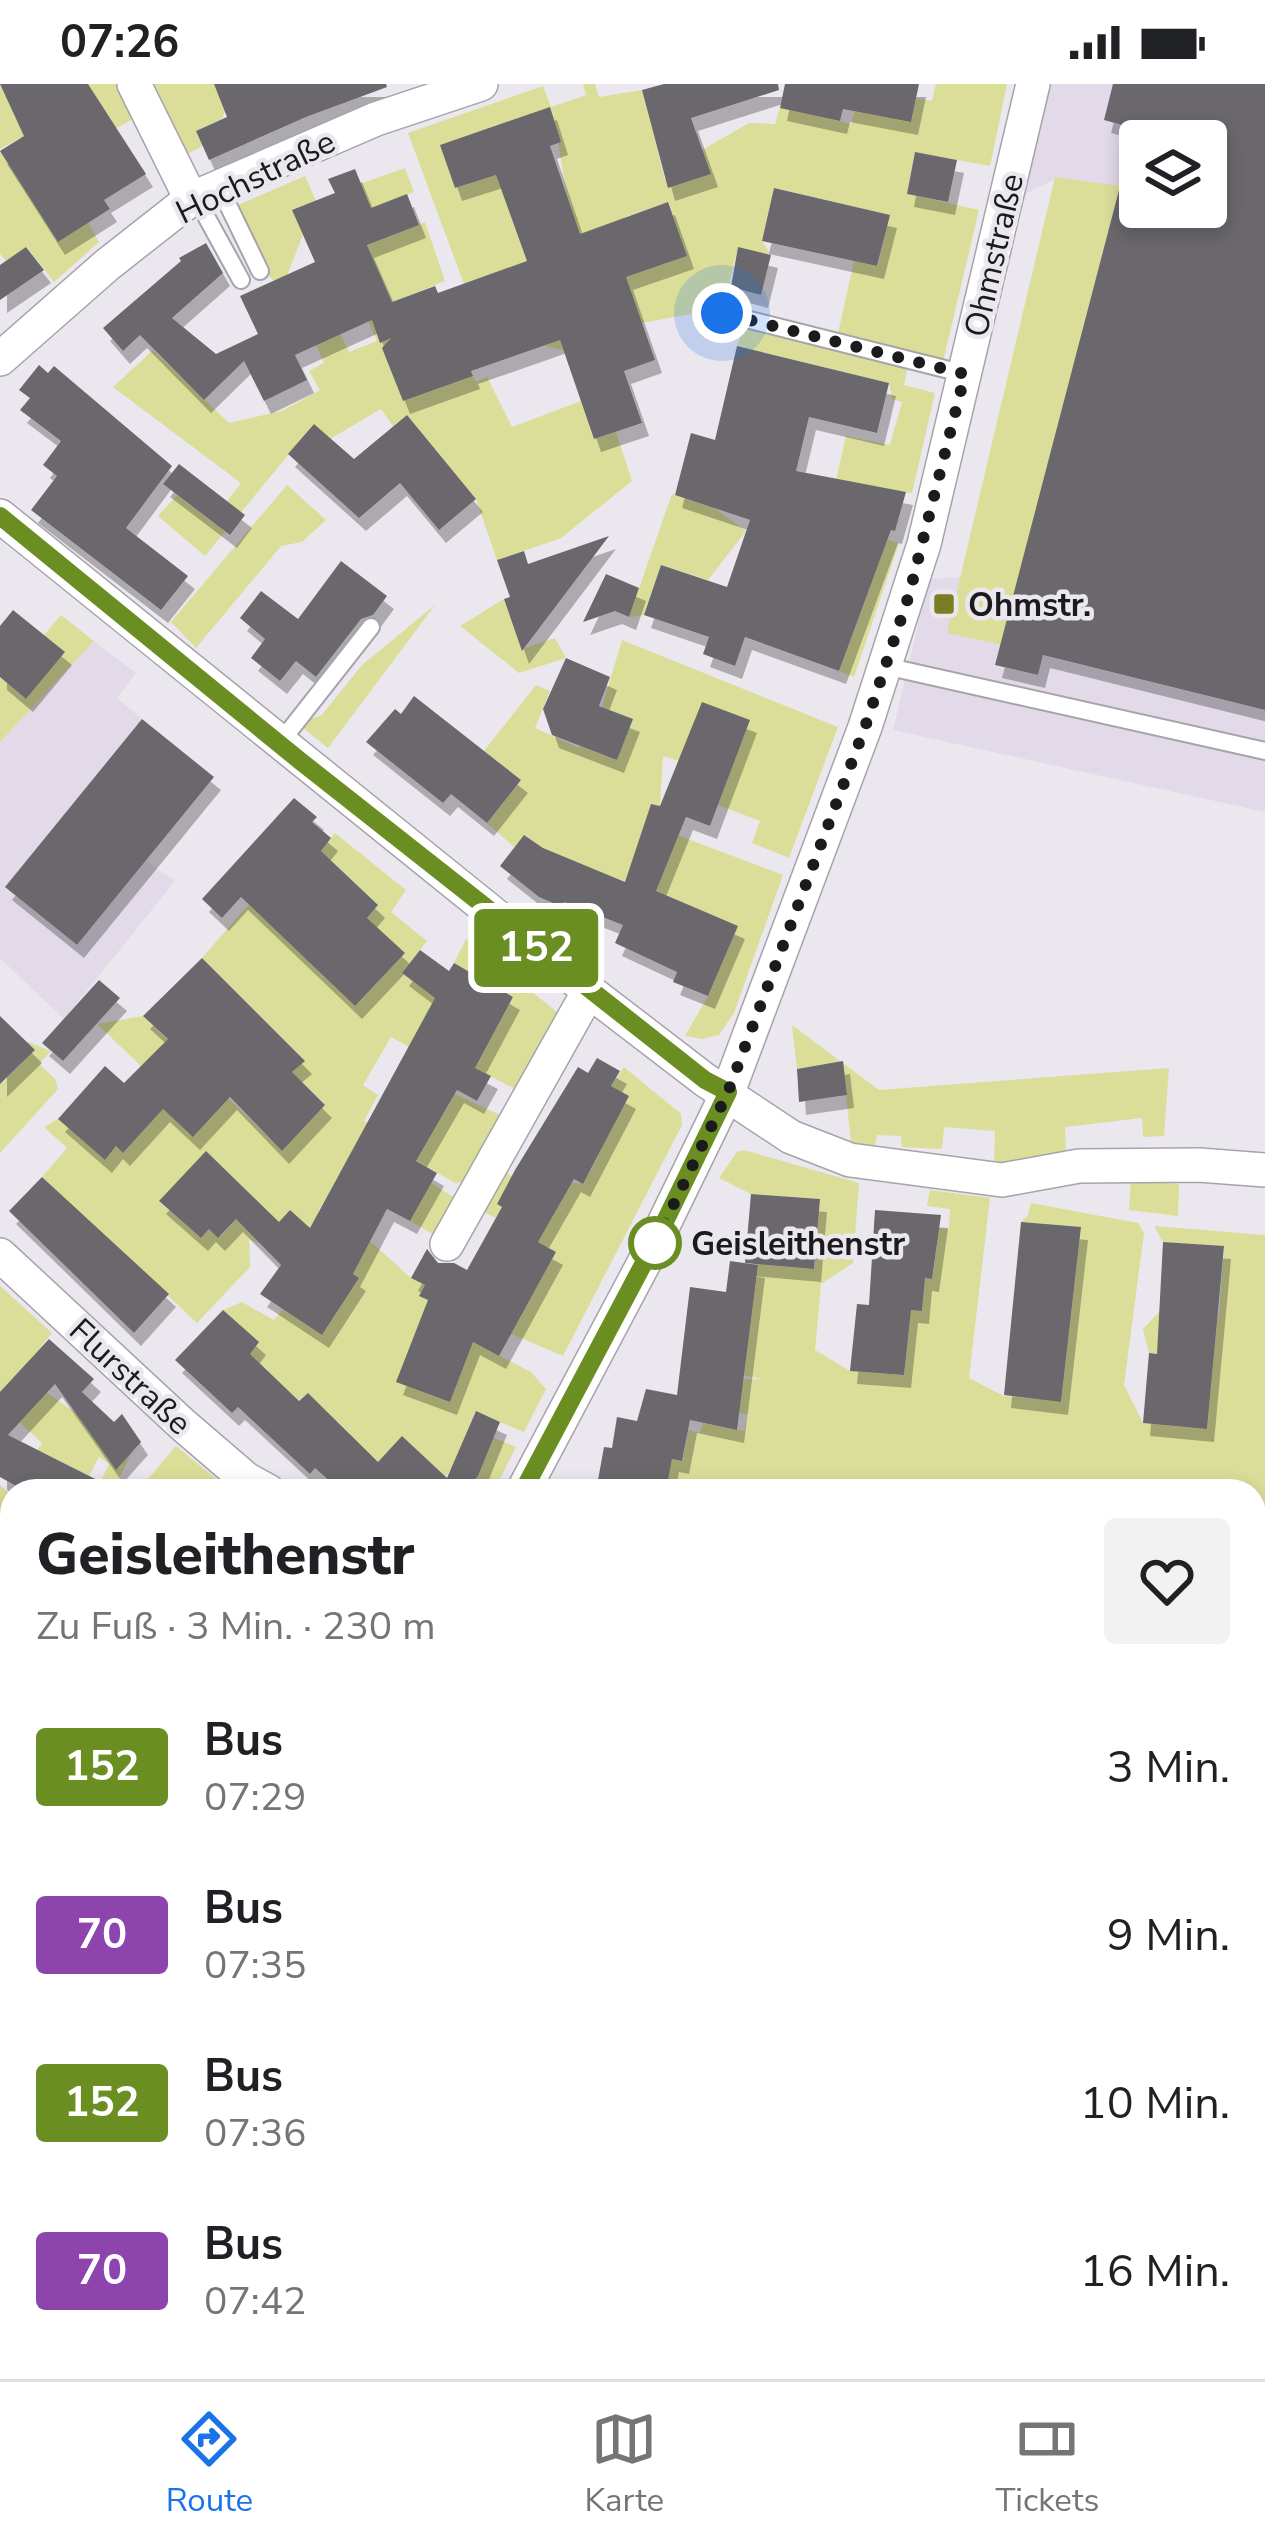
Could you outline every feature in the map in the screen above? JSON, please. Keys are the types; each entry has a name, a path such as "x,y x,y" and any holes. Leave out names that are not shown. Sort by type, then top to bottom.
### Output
{"street":[{"path":"134,84 199,208"},
{"name":"Hochstraße","path":"0,359 107,265 199,208 376,119 481,84"},
{"name":"Ohmstraße","path":"530,1479 728,1092 885,666 924,544 1033,84"},
{"path":"0,516 590,991 705,1080 791,1137 850,1160 1002,1180 1079,1166 1265,1169"},
{"path":"447,1244 590,991"},
{"name":"Flurstraße","path":"0,1255 246,1479"}],"lane":[{"path":"228,205 260,271"},
{"path":"199,208 241,280"},
{"path":"722,313 965,374"},
{"path":"279,744 371,627"},
{"path":"885,666 1265,752"}],"shaded area":[{"path":"1048,84 1265,84 1265,812 893,730 929,579 962,577 1055,179 1025,194"},
{"path":"94,641 136,673 117,698 142,719 6,886 76,944 146,861 175,881 64,1019 0,958 0,742"}],"green space":[{"path":"18,84 121,84 137,117 115,129 31,132 0,149 0,86 3,91"},
{"path":"146,84 214,84 225,111 222,119 196,131 203,146 185,155"},
{"path":"583,84 595,84 599,97 642,90 665,179 687,182 710,174 702,150 749,123 775,124 780,107 851,124 855,110 911,120 916,98 932,101 936,84 1007,84 990,166 915,152 907,194 979,210 942,366 837,338 854,261 878,266 889,215 775,188 762,241 771,255 738,248 723,308 642,323 563,350 545,346 531,304 464,284 408,133 543,86 551,107 586,95","holes":["550,108 571,207 515,226 496,174 455,188 441,145","668,202 686,256 644,271 625,217"]},
{"path":"0,151 58,241 88,222 99,242 54,282 27,247 6,261 0,254"},
{"path":"405,168 414,192 380,205 419,225 425,222 445,281 387,304 414,396 473,376 476,382 487,377 512,427 581,401 594,439 616,432 632,481 561,538 497,560 476,499 407,415 393,426 381,409 330,439 313,425 205,556 158,516 177,495 212,521 241,483 113,387 153,350 229,423 282,411 320,390 309,371 324,363 307,325 331,314 349,352 377,341 359,299 376,266 363,235 354,238 334,193"},
{"path":"305,176 316,201 292,210 303,235 287,275 274,281 253,257 231,208"},
{"path":"1055,177 1119,186 1002,645 947,633"},
{"path":"751,325 908,366 904,385 935,393 912,493 836,480 846,436 890,445 902,402 892,399 889,383 737,346 742,331"},
{"path":"287,485 326,520 302,542 281,546 196,648 171,622"},
{"path":"672,494 714,508 746,531 708,580 661,565 644,615 629,617"},
{"path":"788,514 899,543 854,677 839,671 875,573"},
{"path":"504,599 522,649 555,638 566,658 519,673 460,626"},
{"path":"435,605 328,748 296,722 321,716 362,665"},
{"path":"61,615 94,641 0,742 0,677 25,698 44,635"},
{"path":"622,640 838,727 789,858 752,843 760,821 718,805 679,761 663,756 660,806 651,804 637,848 677,835 783,875 734,1013 719,1035 702,1039 685,1036 738,926 548,852 525,835 514,847 487,823 521,780 484,751 536,685 550,691 535,728 579,748 597,711 597,752 617,759 632,719 602,707"},
{"path":"335,833 406,890 391,912 427,941 402,973 436,997 418,1030 477,1063 513,997 454,963 466,939 557,1012 515,1089 467,1064 460,1076 391,1037 363,1085 378,1095 364,1121 420,1153 455,1094 500,1115 464,1182 455,1183 414,1159 431,1183 455,1198 434,1235 410,1221 376,1183 344,1166 318,1212 370,1241 425,1285 419,1296 517,1323 556,1252 481,1210 503,1171 512,1176 497,1204 544,1230 571,1183 583,1183 599,1156 628,1096 611,1086 624,1067 681,1114 682,1125 563,1356 509,1333 498,1355 531,1372 546,1389 524,1432 475,1412 469,1427 516,1447 500,1479 474,1479 459,1461 445,1476 403,1437 365,1475 349,1433 308,1393 286,1409 265,1389 269,1372 224,1330 233,1320 223,1310 242,1302 274,1320 283,1309 322,1335 359,1278 312,1247 273,1258 306,1225 291,1211 260,1244 249,1239 250,1267 197,1323 42,1177 67,1148 44,1127 58,1119 105,1159 116,1146 124,1152 148,1125 141,1066 97,1024 143,1016 282,1150 325,1105 292,1072 304,1060 202,958 249,904 367,918 378,905 332,861 298,843 325,845","holes":["206,1152 245,1210 219,1238 209,1229 200,1237 159,1202"]},
{"path":"792,1025 842,1062 797,1069"},
{"path":"26,1041 51,1051 39,1064 55,1079 58,1089 0,1153 0,1080 22,1063 14,1055"},
{"path":"843,1063 879,1090 1169,1068 1164,1136 1143,1137 1142,1118 1065,1127 1066,1154 994,1165 995,1131 944,1127 942,1149 902,1147 901,1136 877,1135 875,1146 851,1145"},
{"path":"744,1150 859,1183 853,1263 821,1284 815,1350 850,1371 904,1375 910,1310 925,1278 932,1278 937,1247 930,1227 949,1229 950,1209 927,1206 930,1190 990,1198 969,1378 1004,1396 1061,1401 1081,1228 1021,1222 1031,1203 1138,1223 1144,1233 1124,1385 1143,1423 1207,1428 1213,1359 1149,1353 1143,1329 1159,1312 1219,1315 1224,1247 1163,1242 1154,1226 1265,1235 1265,1479 664,1479 672,1459 683,1460 688,1430 700,1433 703,1423 744,1431 748,1415 734,1412 740,1379 762,1379 701,1368 682,1357 745,1364 758,1264 814,1268 820,1199 751,1194 719,1178 737,1152"},
{"path":"1131,1180 1179,1184 1178,1216 1129,1210"},
{"path":"0,1286 52,1333 22,1370 132,1452 119,1479 102,1479 109,1464 99,1457 89,1476 48,1455 30,1479 19,1479 42,1443 0,1404"},
{"path":"176,1446 216,1479 148,1479"}],"building":[{"path":"0,84 88,84 146,174 104,200 110,209 58,242 0,151 24,136"},
{"path":"214,84 387,87 209,160 196,131 227,117"},
{"path":"664,84 778,84 779,90 691,118 711,174 668,188 642,90"},
{"path":"785,84 919,84 911,122 843,109 840,121 780,108"},
{"path":"1113,84 1265,84 1265,710 1043,655 1038,675 995,665 1119,190 1119,228 1227,228 1227,120 1119,120 1119,124 1104,120"},
{"path":"550,107 561,142 550,146 580,234 668,202 687,256 626,277 655,360 624,371 642,423 594,439 560,340 403,401 382,348 391,338 380,343 372,320 295,355 307,380 264,401 244,361 204,400 140,335 123,351 103,328 179,258 206,243 223,273 172,318 216,354 258,334 240,296 315,262 292,210 335,193 328,179 355,169 371,208 407,194 419,225 367,245 392,302 435,286 438,293 527,261 496,175 455,188 440,145"},
{"path":"915,152 957,160 948,202 907,194"},
{"path":"774,188 890,215 877,266 762,241"},
{"path":"26,247 44,270 0,300 0,265"},
{"path":"738,247 771,255 761,295 731,287"},
{"path":"737,346 889,383 877,433 809,417 796,471 906,492 839,671 745,637 735,666 703,654 709,637 644,615 661,565 727,587 750,520 675,495 691,433 715,440"},
{"path":"39,365 48,373 54,366 172,466 126,528 188,576 161,610 31,510 57,476 43,465 61,441 20,410 30,398 19,390"},
{"path":"407,415 476,499 439,530 400,483 359,518 288,454 314,424 354,459"},
{"path":"179,464 245,515 230,535 163,484"},
{"path":"609,536 522,651 497,560 524,551 528,564"},
{"path":"341,561 387,596 373,615 361,619 316,677 296,661 280,681 251,658 265,639 240,618 261,591 298,619"},
{"path":"606,574 639,588 629,617 615,611 583,622"},
{"path":"13,610 65,652 26,699 0,677 0,626"},
{"path":"566,658 610,677 599,706 633,719 617,760 552,735 543,709"},
{"path":"414,696 521,780 487,823 451,794 443,803 366,742 395,709 401,714"},
{"path":"702,702 750,720 710,826 686,817 656,891 738,926 708,996 673,982 677,972 615,943 623,925 539,897 500,866 524,835 543,848 625,882 651,804 660,806"},
{"path":"142,719 214,777 77,945 5,887"},
{"path":"294,798 317,817 312,822 331,838 321,851 378,905 367,918 405,953 355,1006 241,897 222,918 202,899"},
{"path":"420,950 449,971 454,963 513,997 475,1068 491,1076 477,1101 457,1090 416,1161 437,1173 410,1221 387,1209 353,1274 359,1278 322,1335 260,1294 281,1265 236,1219 218,1238 209,1229 201,1238 159,1201 206,1151 279,1222 290,1210 310,1228 435,998 402,973"},
{"path":"202,958 305,1061 292,1072 325,1105 282,1151 230,1097 193,1137 163,1109 123,1153 116,1146 105,1160 58,1119 105,1066 124,1083 168,1039 143,1016"},
{"path":"99,980 120,998 63,1061 42,1043"},
{"path":"0,1016 35,1050 0,1084"},
{"path":"597,1058 620,1071 611,1086 629,1096 583,1184 574,1179 538,1242 556,1252 499,1356 473,1342 450,1402 396,1382 428,1300 419,1296 425,1285 411,1278 427,1249 438,1263 454,1263 467,1270 502,1207 497,1204 515,1170 578,1067 588,1073"},
{"path":"843,1061 847,1095 799,1102 797,1069"},
{"path":"42,1177 169,1294 134,1333 9,1211"},
{"path":"751,1194 820,1199 814,1269 745,1263"},
{"path":"875,1210 941,1215 922,1311 911,1310 904,1375 850,1371 857,1304 869,1305"},
{"path":"1021,1222 1081,1227 1061,1402 1004,1395"},
{"path":"1163,1242 1224,1246 1207,1429 1143,1423 1149,1353 1157,1354"},
{"path":"730,1261 758,1265 737,1430 690,1420 682,1461 672,1459 668,1479 598,1479 604,1447 612,1448 617,1417 637,1421 646,1389 677,1395 690,1287 726,1292"},
{"path":"223,1310 259,1342 250,1354 299,1401 308,1393 378,1462 402,1436 447,1478 476,1411 500,1422 475,1479 327,1479 315,1468 310,1474 238,1407 232,1413 175,1360"},
{"path":"49,1339 94,1379 82,1392 114,1422 122,1414 141,1442 116,1470 55,1384 8,1435 95,1479 4,1479 0,1392"}],"bus line":[{"name":"152","path":"0,516 556,964 705,1080 728,1092 529,1479"}],"place":[{"name":"Ohmstr.","path":"944,604"},
{"name":"Geisleithenstr","path":"655,1243"}],"route":[{"path":"655,1243 728,1092 865,727 924,544 965,374 722,313"}]}
